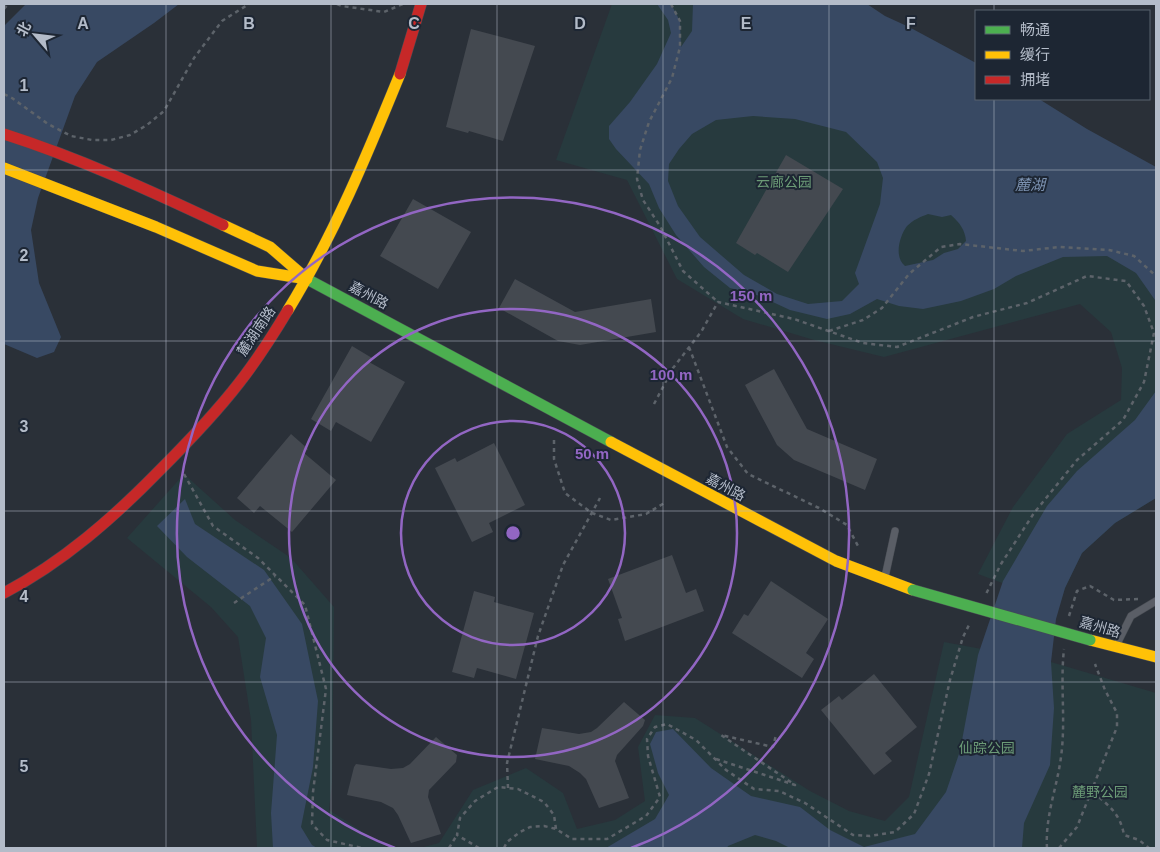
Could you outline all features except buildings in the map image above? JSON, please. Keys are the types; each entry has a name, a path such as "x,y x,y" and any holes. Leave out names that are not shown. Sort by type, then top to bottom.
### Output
{"street":[{"name":"麓湖南路","path":"4,593 31,579 93,534 125,506 182,448 239,383 277,328 307,279 332,232 365,160 404,63 421,4"},
{"name":"嘉州路","path":"4,134 39,145 168,199 270,247 307,279 731,507 836,561 913,590 1156,658"},
{"name":"嘉州路","path":"4,168 156,227 257,271 307,279"}],"lane":[{"path":"885,580 894,531"},
{"path":"1116,647 1131,616 1156,601"}],"path":[{"path":"4,8 8,4"},
{"path":"4,94 48,124 71,136 92,140 111,140 130,135 147,125 164,111 194,58 222,21 249,4"},
{"path":"337,4 384,12 405,4"},
{"path":"671,4 680,21 680,47 672,78 649,122 643,140 637,179 643,200 660,226 683,271 718,302"},
{"path":"828,331 863,320 882,308 909,274 941,247 960,244 1023,251 1059,247 1109,250 1134,256 1156,276"},
{"path":"689,347 727,447 748,474 819,508 847,525 859,548"},
{"path":"554,440 554,459 565,493 592,513 611,520 646,514 666,502"},
{"path":"184,474 213,526 258,558 305,606 326,689 313,792 312,824 327,840 362,848"},
{"path":"508,788 507,763 538,636 563,565 600,498"},
{"path":"234,603 275,576"},
{"path":"1067,624 1078,591 1090,586 1114,600 1139,599"},
{"path":"1047,848 1051,800 1061,757 1064,702 1062,671 1065,643"},
{"path":"1059,848 1077,827 1117,727 1117,713 1105,690 1095,664"},
{"path":"715,759 795,785 721,735 773,747 776,734"},
{"path":"449,848 457,835 460,818 475,801 498,787 518,789 544,802 554,815 556,830 544,826 530,827 507,842 504,848"},
{"path":"1093,791 1121,820 1124,834 1139,840 1149,848"},
{"path":"457,835 479,848"}],"green space":[{"name":"云廊公园","path":"612,4 770,4 1156,241 1156,498 1115,523 1082,553 1065,588 1060,604 978,574 1013,507 1067,434 1121,400 1122,368 1111,332 1080,304 884,357 814,340 743,319 677,279 627,180 556,160"},
{"path":"184,474 235,520 291,558 334,607 332,783 329,810 388,848 257,848 251,720 238,637 211,607 127,538"},
{"name":"仙踪公园","path":"944,642 1051,662 1156,693 1156,848 420,848 439,843 473,790 526,768 563,793 577,829 615,820 645,801 638,747 655,715 695,718 810,791 849,811 885,821 909,797"}],"water":[{"path":"26,4 179,4 97,62 75,96 38,198 31,230 39,283 61,337 54,352 37,358 4,344 4,26"},
{"name":"麓湖","path":"657,4 671,4 680,21 681,47 692,31 693,4 867,4 885,16 975,62 975,100 1041,100 1087,129 1156,167 1156,305 1155,300 1136,273 1107,256 1063,257 1016,276 994,289 961,301 923,309 899,306 877,299 850,314 827,319 790,310 760,296 730,288 704,267 676,235 659,208 649,184 609,139 609,126 630,102 657,64 671,33 668,20","holes":["753,116 795,119 846,132 877,162 883,178 880,204 855,273 859,284 842,301 808,304 777,294 744,275 700,237 678,206 668,181 669,164 679,149 692,134 716,120","928,214 942,217 951,215 962,227 966,241 958,249 944,253 933,260 905,266 900,257 899,247 907,226"]},
{"path":"1156,391 1156,498 1115,523 1082,553 1065,588 1056,619 1051,662 1054,708 1050,765 1024,823 1022,848 790,848 776,841 755,835 727,848 606,848 655,819 669,795 658,773 650,744 656,732 673,729 711,768 751,796 800,807 830,830 864,847 915,834 946,792 960,751 978,655 1003,581 1047,506 1077,471 1135,420"},
{"path":"185,499 195,524 264,570 302,624 318,701 313,767 301,827 312,845 317,848 273,848 271,813 277,735 260,677 266,638 250,606 187,557 157,526"}],"traffic: fast":[{"path":"307,279 611,442"},
{"path":"913,590 1090,640"}],"traffic: slow":[{"path":"288,310 335,224 400,74"},
{"path":"4,168 156,227 257,271 307,279 270,247 223,225"},
{"path":"611,442 836,561 913,590"},
{"path":"1090,640 1156,657"}],"traffic: jam":[{"path":"400,74 421,4"},
{"path":"4,134 87,164 223,225"},
{"path":"4,593 26,581 67,553 142,488 230,395 271,338 288,310"}],"park label":[{"name":"麓野公园","path":"1100,792"}]}
